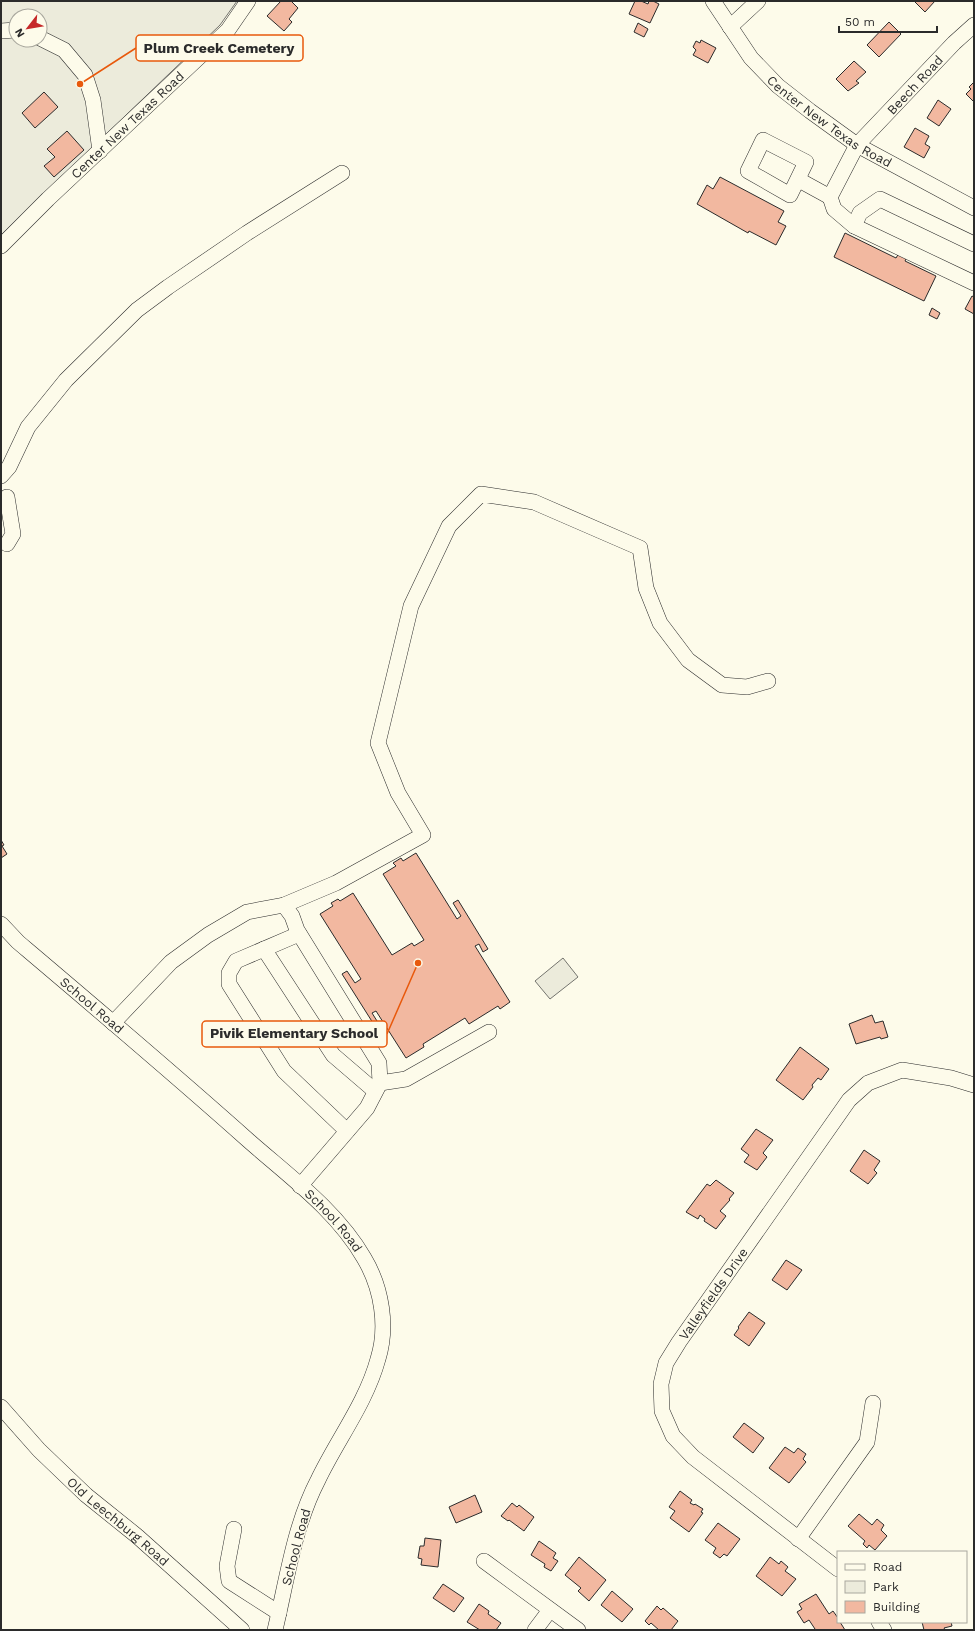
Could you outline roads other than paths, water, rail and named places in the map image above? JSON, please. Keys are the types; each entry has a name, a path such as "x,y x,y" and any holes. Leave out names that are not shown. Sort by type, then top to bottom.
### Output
{"street":[{"name":"Center New Texas Road","path":"1,246 228,30 248,1"},
{"name":"Center New Texas Road","path":"713,1 751,58 778,86 857,145 974,208"},
{"path":"730,27 758,1"},
{"name":"Beech Road","path":"830,198 857,145 954,43 974,25"},
{"path":"48,42 64,50 86,75 93,100 100,151"},
{"path":"7,544 13,534 4,496 5,471 28,427 66,380 137,310 247,233 342,173"},
{"path":"798,180 830,198 834,209 854,226 974,283"},
{"path":"854,226 860,213 880,199 974,244"},
{"path":"113,1023 171,962 208,935 247,912 284,905 336,883 423,836 398,793 378,743 411,606 449,526 481,494 534,502 640,548 646,588 660,623 688,660 722,685 747,687 768,681"},
{"path":"284,905 292,916 299,934 379,1063 378,1087 366,1108 300,1186"},
{"name":"School Road","path":"1,924 18,942 189,1087 329,1211 366,1260 376,1286 382,1308 382,1338 379,1359 364,1396 318,1480 304,1510 275,1630"},
{"path":"299,934 236,961 229,973 229,984 284,1071 347,1131"},
{"path":"264,949 332,1055 378,1087"},
{"path":"378,1087 406,1079 489,1032"},
{"name":"Valleyfields Drive","path":"837,1568 693,1457 673,1436 662,1411 661,1384 666,1363 679,1342 848,1100 868,1083 902,1070 951,1078 974,1085"},
{"path":"798,1539 867,1442 873,1403"},
{"name":"Old Leechburg Road","path":"1,1407 39,1450 86,1496 137,1536 242,1630"},
{"path":"234,1529 227,1566 229,1581 279,1613"},
{"path":"484,1560 578,1630"},
{"path":"535,1630 550,1610"}],"place":[{"name":"Plum Creek Cemetery","path":"80,84"},
{"name":"Pivik Elementary School","path":"418,963"}]}
